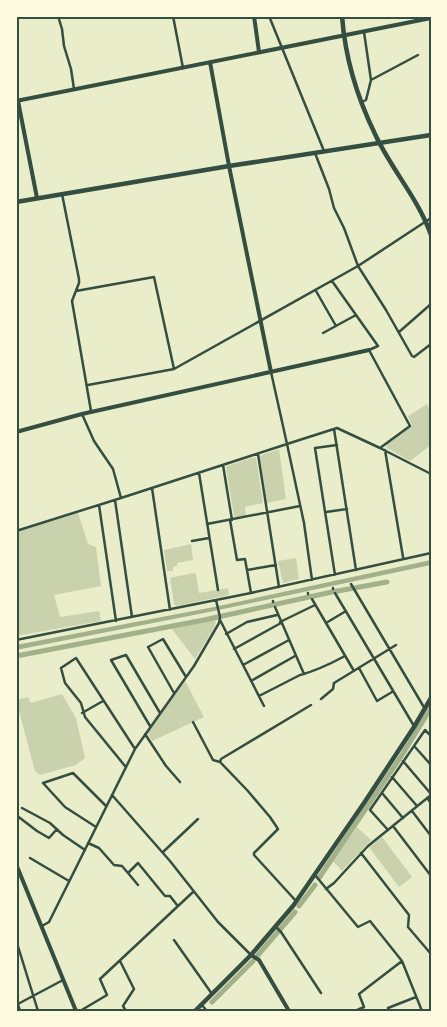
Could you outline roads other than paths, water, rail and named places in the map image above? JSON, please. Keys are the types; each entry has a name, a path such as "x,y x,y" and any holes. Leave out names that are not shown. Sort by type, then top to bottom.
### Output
{"main road":[{"path":"342,16 348,60 362,102 379,142 428,220 431,235"},
{"path":"16,202 228,166 431,135"},
{"path":"195,1011 278,929 414,727 431,698"}],"street":[{"path":"58,16 71,69 74,90"},
{"path":"173,16 182,68"},
{"path":"254,16 259,52"},
{"path":"269,16 324,151"},
{"path":"37,198 17,101 430,17"},
{"path":"362,102 367,98 371,80 363,30"},
{"path":"371,80 418,55"},
{"path":"210,62 228,166 300,506 312,580"},
{"path":"314,153 358,266 412,356 414,358 431,344"},
{"path":"62,194 79,279 79,284 72,301 92,412"},
{"path":"88,385 174,369 358,266 428,220"},
{"path":"76,290 154,277 174,369"},
{"path":"16,432 82,414 369,350 378,346 332,281"},
{"path":"316,290 336,326"},
{"path":"399,332 431,304"},
{"path":"323,333 356,315"},
{"path":"369,350 410,426 380,448"},
{"path":"82,414 94,440 113,469 121,498"},
{"path":"16,531 340,428 431,474"},
{"path":"334,429 356,570"},
{"path":"335,575 315,448 337,445"},
{"path":"386,450 403,558"},
{"path":"258,454 280,587"},
{"path":"223,465 236,560 245,559 251,593"},
{"path":"199,473 218,590"},
{"path":"152,488 170,610"},
{"path":"114,500 132,618"},
{"path":"98,505 116,621"},
{"path":"207,524 300,506"},
{"path":"325,513 347,509"},
{"path":"192,540 209,538"},
{"path":"16,640 280,587 431,553"},
{"path":"247,570 276,565"},
{"path":"352,586 424,709"},
{"path":"336,593 414,727"},
{"path":"312,599 354,671"},
{"path":"216,600 226,634 264,706"},
{"path":"234,649 315,605"},
{"path":"275,608 304,674"},
{"path":"326,622 346,611"},
{"path":"226,634 247,622 277,615"},
{"path":"42,926 49,922 125,766 144,734 202,653 220,617"},
{"path":"174,693 148,647 163,639 186,677"},
{"path":"242,665 289,640"},
{"path":"321,699 333,689 334,683 396,644"},
{"path":"150,726 111,660 126,655 160,713"},
{"path":"251,681 296,656"},
{"path":"259,696 345,656"},
{"path":"125,766 82,713 81,703 65,683 61,668 76,658 135,749"},
{"path":"359,668 378,701 392,692"},
{"path":"82,713 103,700"},
{"path":"220,762 221,759 311,705"},
{"path":"193,722 213,760 220,762 259,803 278,829 254,855 296,901"},
{"path":"388,830 370,810 425,730 431,736"},
{"path":"144,734 166,766 180,782"},
{"path":"414,746 431,765"},
{"path":"326,889 334,883 361,853 431,794 403,762"},
{"path":"96,827 65,807 43,784 73,773 106,806"},
{"path":"392,777 417,806"},
{"path":"382,793 403,818"},
{"path":"112,795 162,852 218,922 251,955 259,960 289,1011"},
{"path":"427,798 431,803"},
{"path":"22,808 50,823 85,850"},
{"path":"412,811 431,836"},
{"path":"16,815 49,838 57,829"},
{"path":"162,852 198,819"},
{"path":"392,826 431,876"},
{"path":"88,842 100,848 114,865 122,866 138,885"},
{"path":"361,853 409,915 408,927 431,954"},
{"path":"30,858 69,881"},
{"path":"128,872 138,863 165,896 170,896 177,905"},
{"path":"16,864 63,980 78,1011 107,995 100,979 193,892"},
{"path":"315,875 358,927 370,921 402,961 422,1011"},
{"path":"278,929 321,992"},
{"path":"16,940 38,1011"},
{"path":"174,940 212,994"},
{"path":"120,961 134,989 123,1006 126,1011"},
{"path":"355,1011 364,1008 360,994 402,961"},
{"path":"17,1005 63,980"},
{"path":"16,997 20,1011"},
{"path":"389,1011 388,1008 416,997"},
{"path":"201,1004 207,1011"}],"waterway":[{"path":"16,656 387,582"},
{"path":"319,878 402,755 431,708"},
{"path":"299,906 315,885"},
{"path":"258,955 295,912"},
{"path":"212,1002 253,961"}]}
